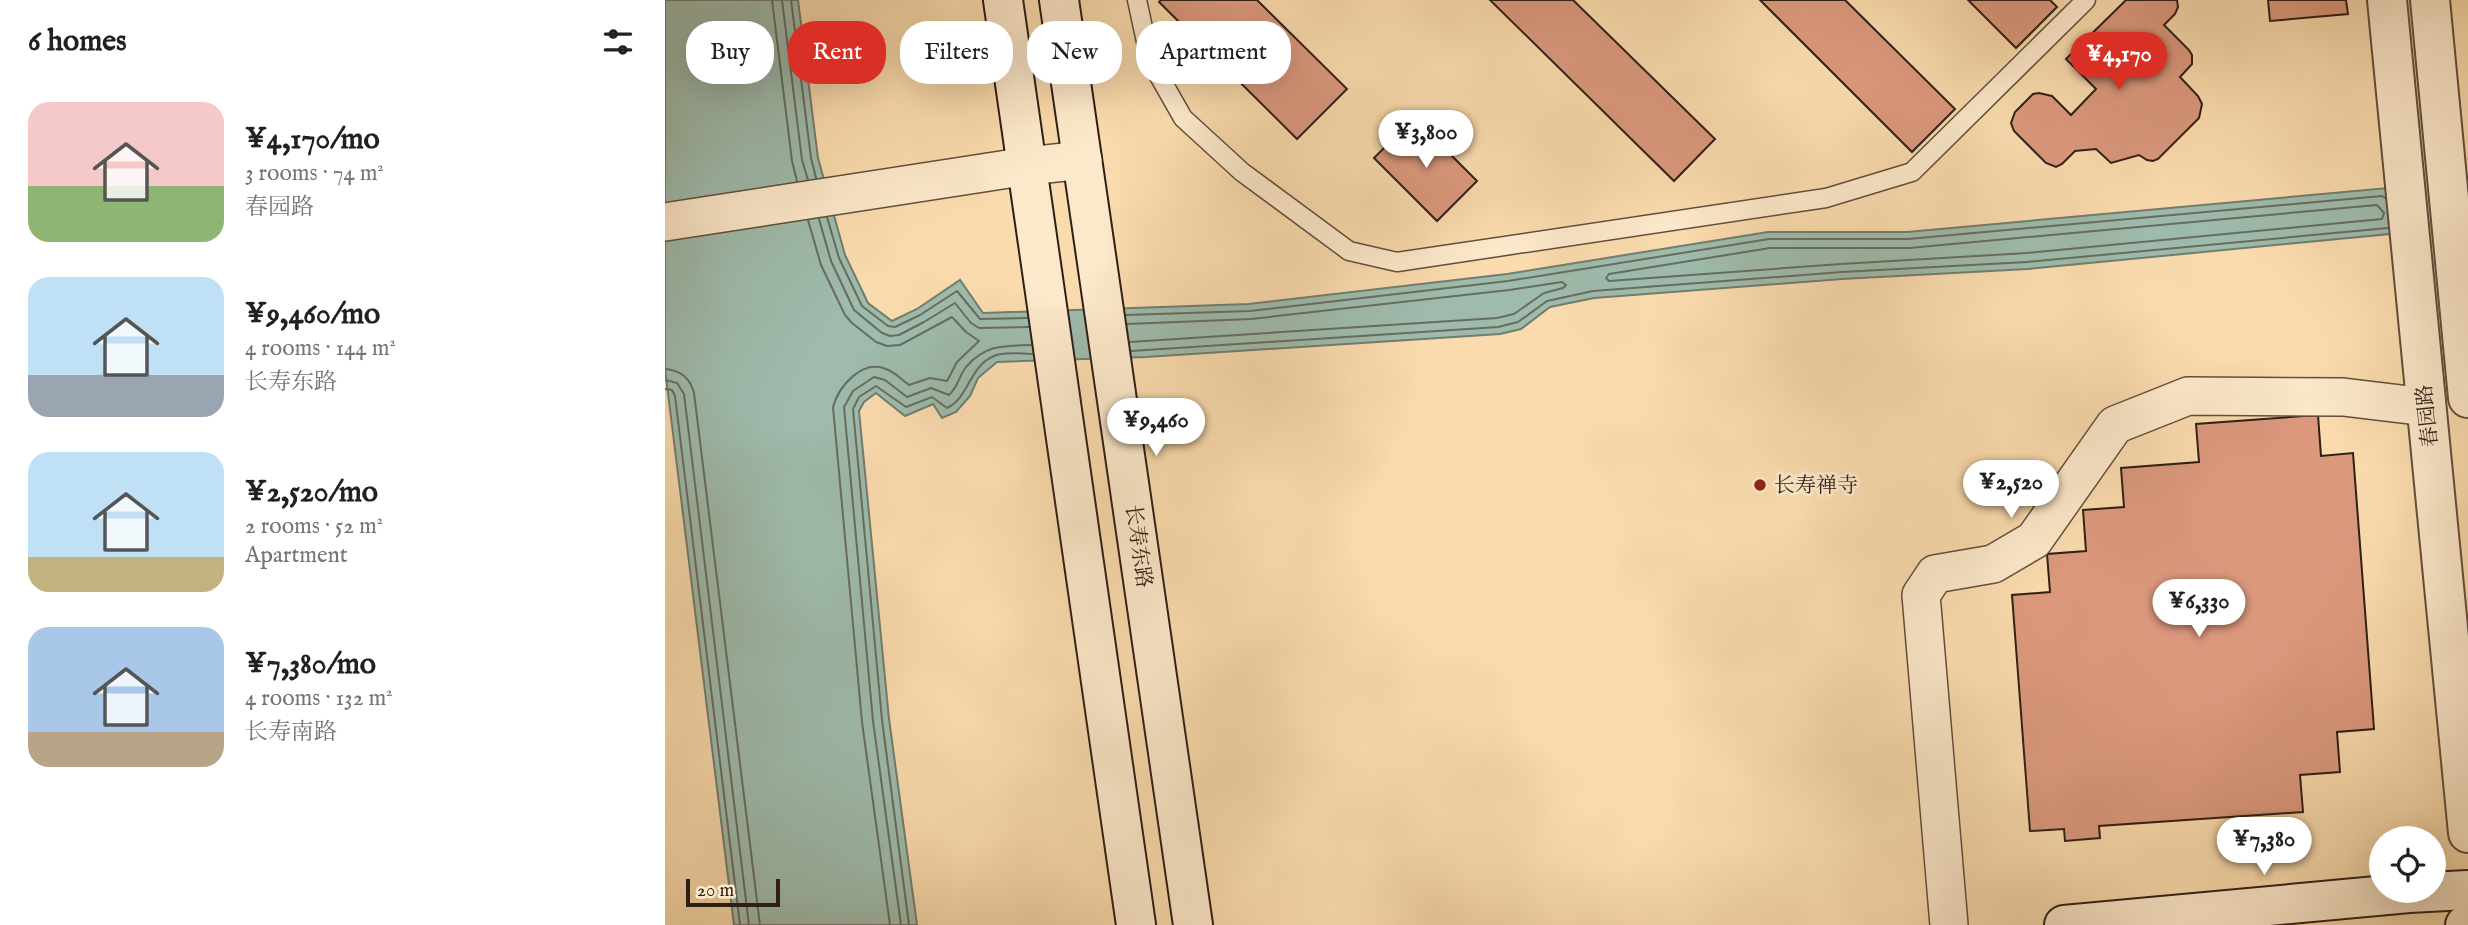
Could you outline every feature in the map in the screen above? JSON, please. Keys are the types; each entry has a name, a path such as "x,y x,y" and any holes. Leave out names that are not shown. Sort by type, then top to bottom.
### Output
{"main road":[{"path":"1003,0 1136,925"},
{"name":"长寿东路","path":"1059,0 1193,925"},
{"name":"春园路","path":"2387,0 2468,833"},
{"name":"春园路","path":"2430,0 2468,398"},
{"path":"2064,925 2409,893 2468,890"}],"street":[{"path":"665,222 1028,166 1083,160"},
{"path":"1949,925 1921,595 1935,574 1993,564 2034,540 2115,425 2188,396 2343,397 2426,407"}],"lane":[{"path":"1137,0 1150,60 1183,118 1242,173 1349,251 1397,262 1826,198 1912,172 2087,0"}],"water":[{"path":"665,0 798,0 801,21 788,21 788,84 809,84 818,158 845,255 868,303 892,321 917,309 960,280 983,313 1249,304 1507,274 1768,232 1907,232 2388,188 2400,233 2028,269 1842,279 1594,298 1550,307 1521,329 1500,334 1146,357 997,362 978,378 970,396 956,412 942,418 933,404 905,416 876,393 864,402 859,411 889,719 917,925 734,925 665,369"}],"building":[{"path":"1257,0 1278,21 1178,21 1159,2"},
{"path":"1490,0 1573,0 1715,139 1674,181"},
{"path":"1760,0 1845,0 1955,109 1912,152"},
{"path":"1968,0 2050,0 2057,7 2016,48"},
{"path":"2126,0 2177,0 2175,14 2164,25 2192,55 2192,64 2180,77 2202,104 2199,118 2153,161 2139,155 2111,163 2096,149 2075,151 2056,167 2046,163 2014,131 2011,123 2015,112 2033,94 2039,93 2052,96 2071,115 2096,89 2066,59"},
{"path":"2268,0 2346,0 2348,14 2270,21"},
{"path":"1291,34 1347,89 1297,139 1242,84 1291,84"},
{"path":"1414,118 1477,181 1437,221 1374,158"},
{"path":"2318,415 2321,456 2353,453 2374,729 2337,732 2340,772 2300,775 2303,812 2099,826 2100,838 2065,841 2064,829 2030,831 2012,595 2050,592 2047,554 2086,551 2083,510 2124,507 2121,468 2199,462 2196,424"}],"place":[{"name":"长寿禅寺","path":"1760,485"}]}
